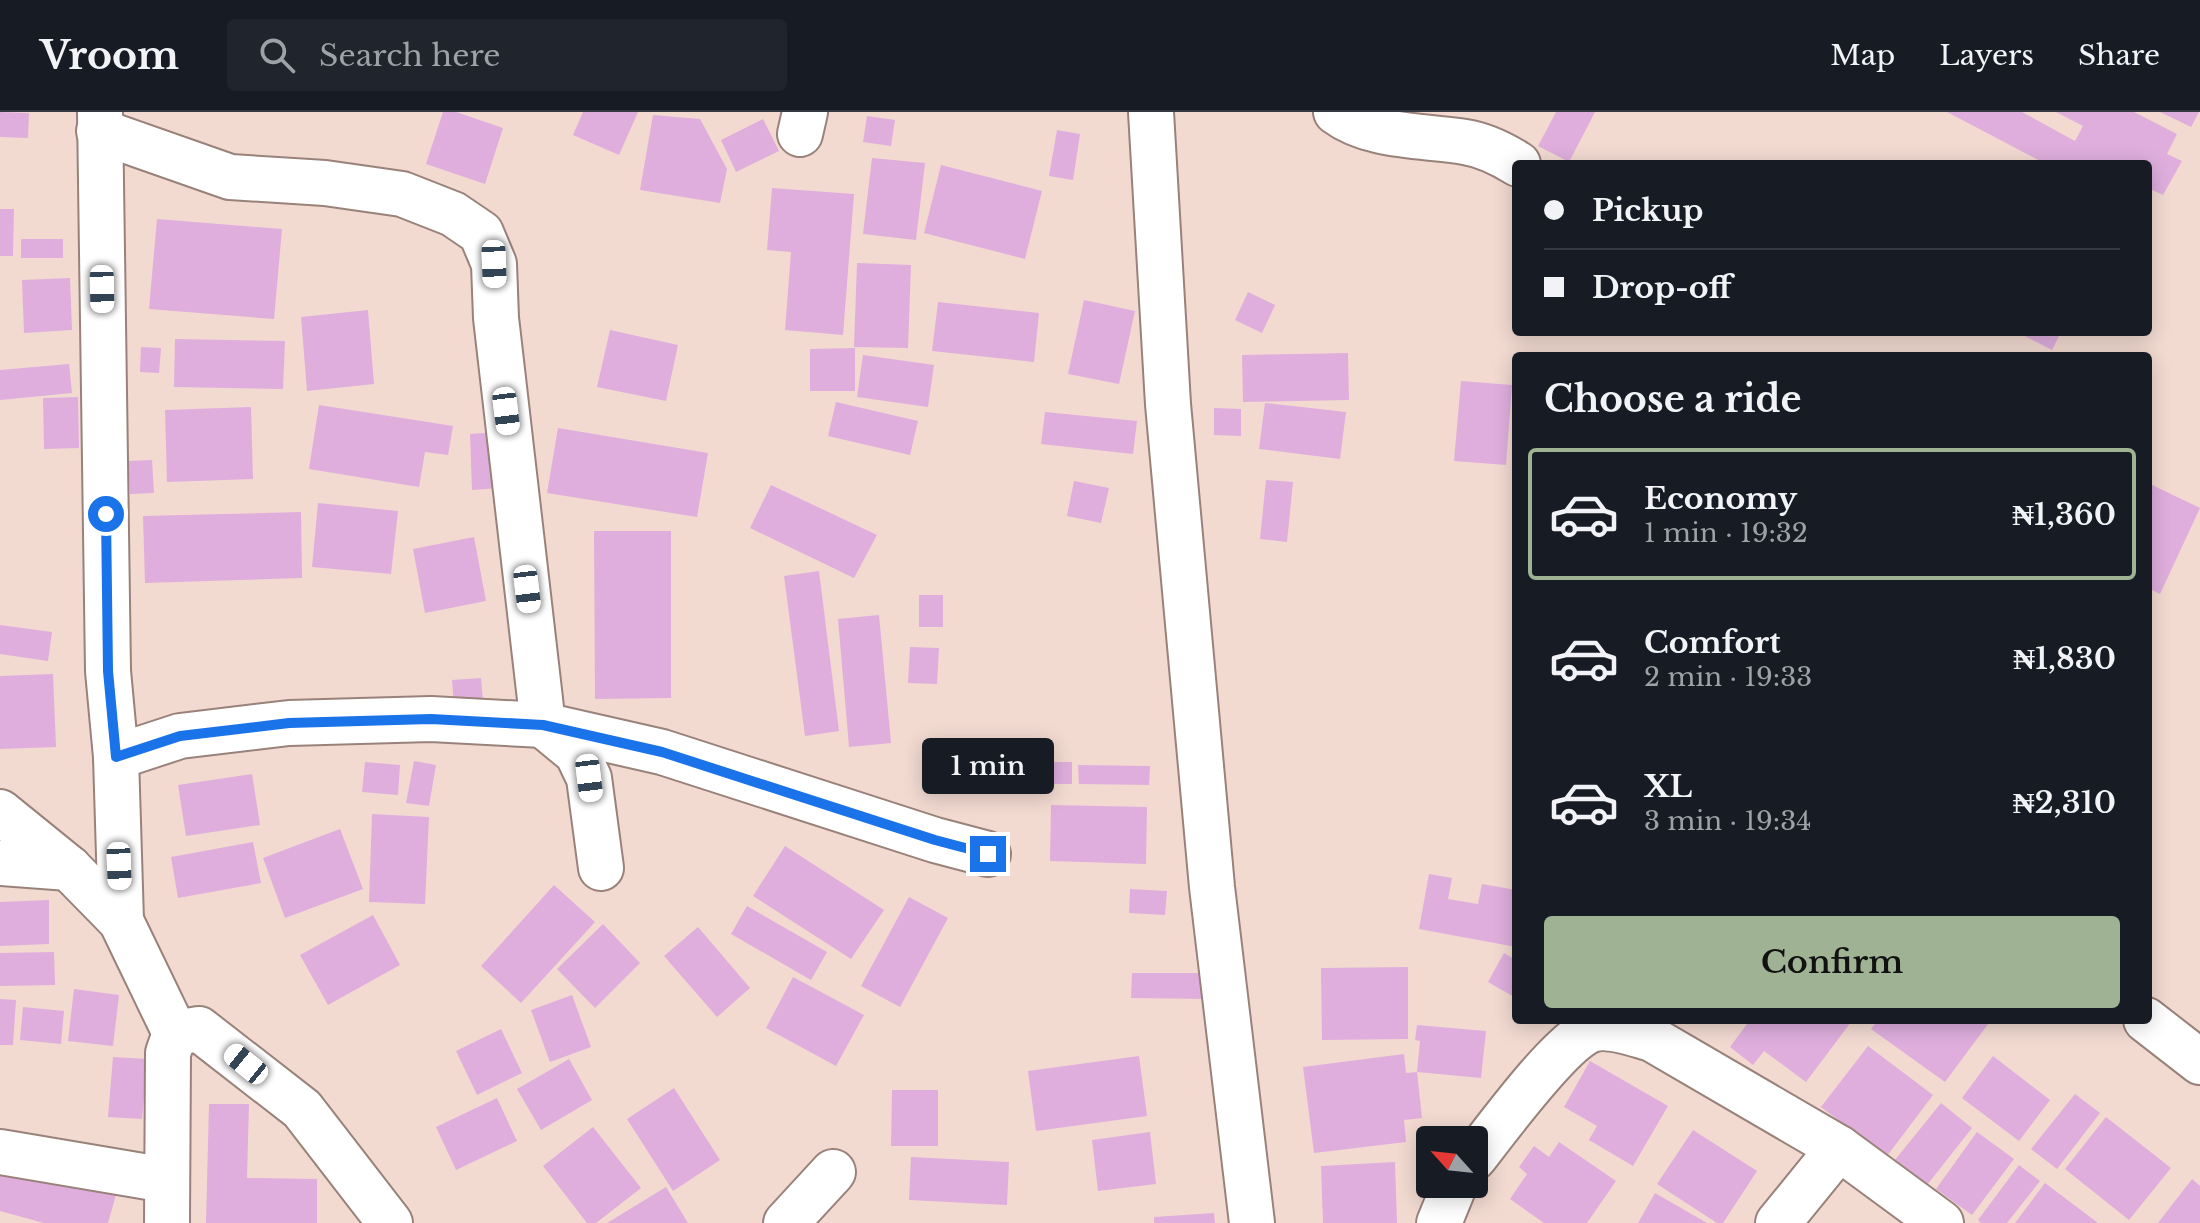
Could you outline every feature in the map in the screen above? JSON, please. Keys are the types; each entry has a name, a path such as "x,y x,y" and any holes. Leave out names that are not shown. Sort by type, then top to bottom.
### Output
{"street":[{"path":"1151,112 1168,404 1212,887 1252,1223"},
{"path":"1336,112 1346,119 1385,131 1469,142 1512,160"},
{"path":"121,921 116,757 108,671 99,122 230,177 325,183 402,194 453,214 481,233 494,264 496,318 543,725 577,753 589,778 601,868"},
{"path":"116,757 180,736 289,723 431,719 543,725 662,752 935,840 988,854"},
{"path":"0,812 69,868 121,921 175,1033 168,1053 167,1223"},
{"path":"0,863 69,868"},
{"path":"2151,1024 2200,1062"},
{"path":"175,1033 199,1029 302,1109 390,1223"},
{"path":"1488,1141 1570,1045 1592,1030 1617,1030 1652,1039 1839,1148 1941,1223"},
{"path":"1778,1223 1839,1148"},
{"path":"0,1152 166,1180"},
{"path":"786,1223 833,1172"},
{"path":"1439,1223 1449,1198"}],"building":[{"path":"0,112 29,113 28,138 0,137"},
{"path":"443,112 456,112 503,128 485,184 426,164"},
{"path":"583,112 638,112 619,155 573,135"},
{"path":"1556,112 1595,112 1570,160 1538,146"},
{"path":"1947,112 2022,112 2075,141 2083,126 2056,112 2134,112 2177,134 2167,154 2182,161 2163,195 2152,190 2152,160 2038,160"},
{"path":"2160,112 2199,112 2191,127"},
{"path":"653,115 700,119 727,169 720,203 640,190"},
{"path":"867,116 895,120 891,146 863,142"},
{"path":"763,119 779,151 736,172 721,140"},
{"path":"1057,130 1080,134 1073,180 1049,176"},
{"path":"872,158 925,163 916,240 863,234"},
{"path":"941,165 1042,191 1025,259 924,233"},
{"path":"772,188 854,194 843,335 785,330 791,252 767,250"},
{"path":"0,209 14,209 13,256 0,256"},
{"path":"157,219 282,229 274,319 149,309"},
{"path":"21,239 63,239 63,258 21,258"},
{"path":"857,263 911,265 908,348 854,347"},
{"path":"70,278 72,330 24,333 22,280"},
{"path":"1248,292 1275,305 1262,333 1235,320"},
{"path":"1084,300 1135,311 1119,384 1068,374"},
{"path":"938,302 1039,313 1034,362 932,351"},
{"path":"368,310 374,384 307,391 301,317"},
{"path":"610,330 678,345 666,401 597,387"},
{"path":"2025,336 2059,336 2052,350"},
{"path":"175,339 285,341 283,389 174,387"},
{"path":"141,347 161,348 159,373 140,372"},
{"path":"855,348 855,391 810,391 810,349"},
{"path":"1348,353 1349,400 1243,402 1242,355"},
{"path":"863,355 934,365 928,407 857,397"},
{"path":"69,364 72,393 0,400 0,370"},
{"path":"1461,381 1512,385 1506,465 1454,461"},
{"path":"78,397 79,448 44,449 43,398"},
{"path":"836,402 918,421 910,455 828,436"},
{"path":"1265,403 1346,412 1340,459 1259,449"},
{"path":"319,405 453,426 448,455 425,452 419,487 309,469"},
{"path":"251,407 253,479 167,482 165,410"},
{"path":"1214,408 1241,409 1241,436 1214,435"},
{"path":"1045,412 1137,421 1133,454 1041,444"},
{"path":"558,428 708,453 697,517 547,493"},
{"path":"498,432 501,488 472,490 470,434"},
{"path":"152,460 154,493 130,494 128,461"},
{"path":"1266,480 1293,482 1287,542 1260,539"},
{"path":"1074,481 1109,488 1101,523 1067,516"},
{"path":"771,485 877,535 854,578 750,528"},
{"path":"2152,485 2200,508 2160,594 2152,590"},
{"path":"318,503 398,511 391,574 312,567"},
{"path":"301,512 302,578 145,583 143,516"},
{"path":"594,531 671,531 671,698 595,699"},
{"path":"474,537 486,601 425,613 413,549"},
{"path":"819,571 839,731 805,736 784,576"},
{"path":"919,595 943,595 943,627 919,627"},
{"path":"879,615 891,743 849,747 838,619"},
{"path":"0,625 52,632 48,661 0,654"},
{"path":"910,647 939,648 937,684 908,683"},
{"path":"53,674 56,747 0,749 0,676"},
{"path":"481,678 483,702 454,705 452,680"},
{"path":"414,761 436,765 429,806 406,803"},
{"path":"365,762 400,765 398,795 362,792"},
{"path":"1045,762 1072,762 1072,784 1045,784"},
{"path":"1078,765 1150,766 1149,785 1079,784"},
{"path":"252,774 260,825 186,836 178,785"},
{"path":"1051,805 1147,807 1146,864 1050,861"},
{"path":"372,814 429,817 425,904 369,902"},
{"path":"340,829 363,889 285,918 263,858"},
{"path":"253,842 261,883 178,898 171,857"},
{"path":"785,846 884,910 851,959 753,896"},
{"path":"1429,874 1452,878 1448,899 1478,904 1482,884 1512,889 1512,946 1419,929"},
{"path":"554,885 595,922 521,1003 481,966"},
{"path":"1130,889 1167,891 1165,915 1129,913"},
{"path":"909,897 948,918 900,1007 861,986"},
{"path":"49,900 49,944 0,946 0,902"},
{"path":"747,906 827,952 811,980 731,934"},
{"path":"373,915 400,965 328,1005 300,955"},
{"path":"603,924 640,963 595,1008 557,969"},
{"path":"698,927 750,988 717,1017 664,956"},
{"path":"54,952 55,985 0,986 0,953"},
{"path":"1504,953 1512,958 1512,996 1488,982"},
{"path":"1408,967 1408,1039 1322,1040 1321,968"},
{"path":"1132,973 1206,973 1206,999 1131,998"},
{"path":"793,977 864,1015 836,1066 766,1028"},
{"path":"74,989 119,995 113,1046 68,1041"},
{"path":"572,995 591,1047 550,1062 531,1010"},
{"path":"0,999 16,1000 13,1045 0,1045"},
{"path":"23,1007 64,1011 61,1044 20,1040"},
{"path":"1747,1024 1850,1024 1806,1082 1764,1051 1753,1065 1730,1047"},
{"path":"1875,1024 1988,1024 1945,1082 1871,1029"},
{"path":"1417,1025 1486,1031 1481,1078 1417,1072 1420,1041 1415,1040"},
{"path":"501,1029 522,1073 477,1095 456,1051"},
{"path":"1868,1046 1933,1095 1887,1156 1821,1107"},
{"path":"1404,1054 1406,1073 1417,1072 1422,1118 1404,1120 1406,1142 1314,1153 1303,1067"},
{"path":"1139,1056 1147,1116 1036,1131 1028,1071"},
{"path":"1993,1056 2050,1100 2019,1141 1962,1098"},
{"path":"113,1057 147,1059 142,1119 108,1117"},
{"path":"569,1059 592,1100 541,1130 517,1089"},
{"path":"1590,1061 1668,1106 1633,1166 1589,1140 1597,1126 1564,1107"},
{"path":"674,1088 720,1160 673,1191 627,1119"},
{"path":"892,1090 938,1090 938,1146 891,1146"},
{"path":"2075,1094 2100,1113 2057,1169 2031,1149"},
{"path":"497,1098 517,1141 456,1170 436,1127"},
{"path":"1941,1103 1972,1128 1927,1185 1895,1160"},
{"path":"209,1104 249,1104 247,1178 317,1179 317,1223 206,1223"},
{"path":"2106,1117 2171,1168 2129,1220 2065,1169"},
{"path":"593,1127 641,1188 596,1223 587,1223 543,1166"},
{"path":"1693,1130 1757,1171 1723,1223 1717,1223 1657,1184"},
{"path":"1150,1132 1156,1184 1098,1191 1092,1140"},
{"path":"1977,1132 2014,1159 1972,1215 1936,1189"},
{"path":"1559,1142 1616,1181 1587,1223 1544,1223 1510,1199 1527,1174 1519,1167 1534,1146 1549,1157"},
{"path":"911,1157 1009,1162 1007,1205 909,1200"},
{"path":"1395,1162 1397,1223 1323,1223 1321,1166"},
{"path":"0,1163 116,1195 108,1223 44,1223 0,1211"},
{"path":"2019,1165 2040,1181 2007,1223 1981,1223 1978,1220"},
{"path":"2192,1179 2200,1186 2200,1223 2158,1223"},
{"path":"2045,1183 2098,1223 2015,1223"},
{"path":"666,1187 688,1223 607,1223"},
{"path":"1655,1193 1707,1223 1638,1223"},
{"path":"1214,1213 1215,1223 1154,1223 1154,1217"}],"route":[{"path":"106,514 108,671 116,757 180,736 289,723 431,719 543,725 662,752 935,840 988,854"}]}
